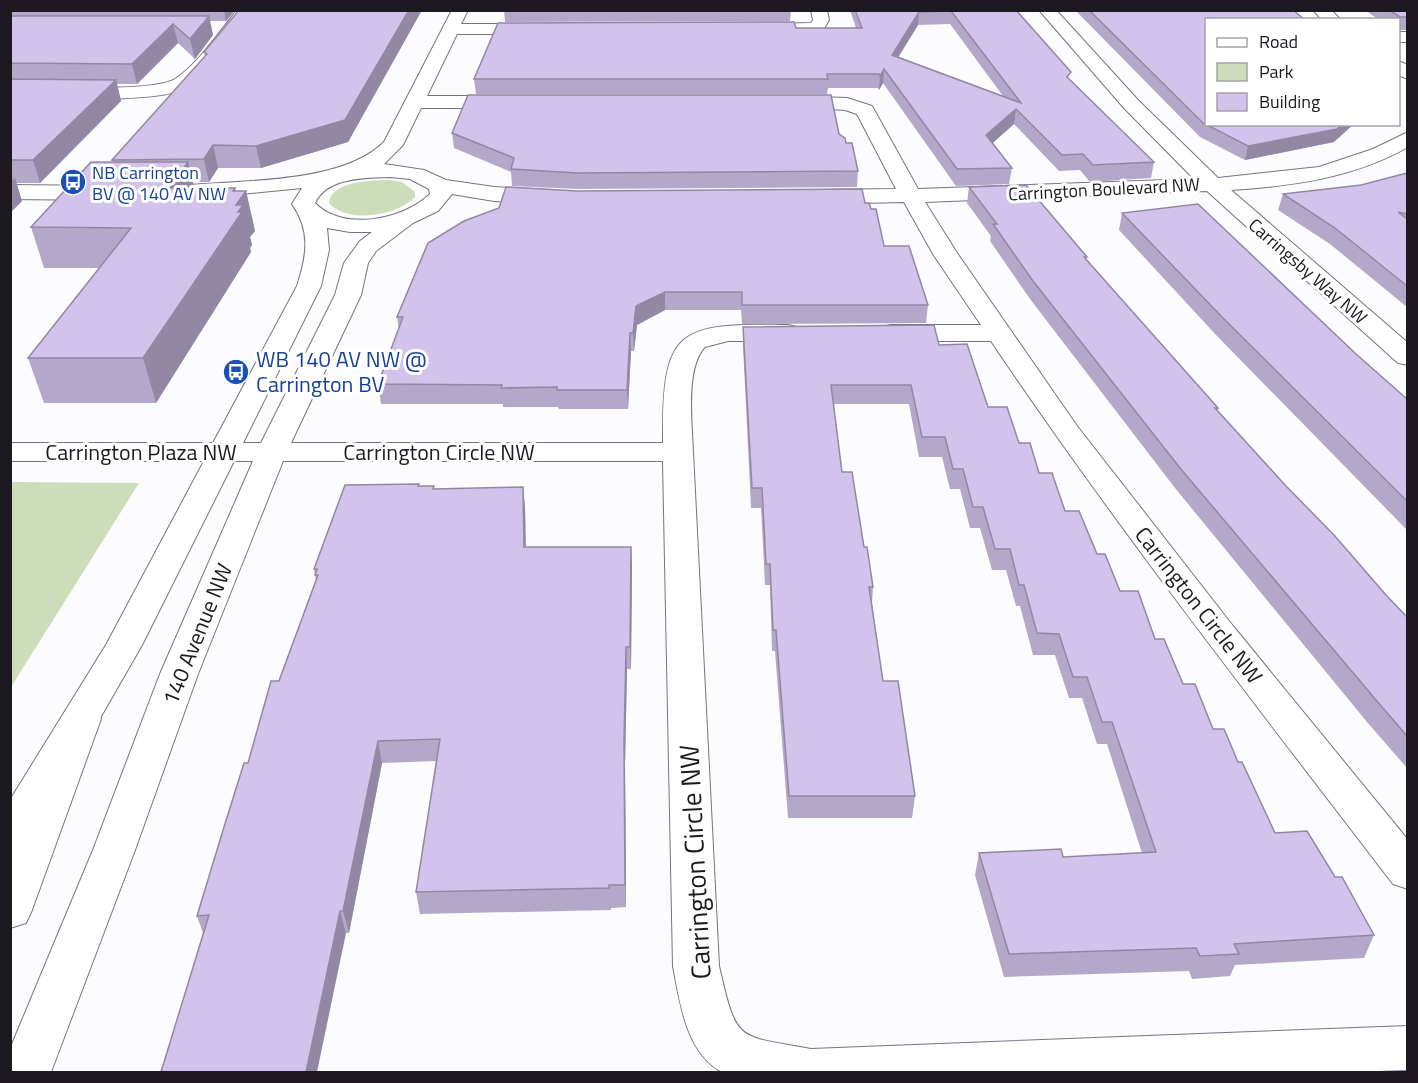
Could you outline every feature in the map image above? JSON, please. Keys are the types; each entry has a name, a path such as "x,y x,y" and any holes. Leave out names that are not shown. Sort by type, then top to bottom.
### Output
{"street":[{"path":"10,91 143,91 170,88 186,78 246,10"},
{"path":"295,210 303,204 306,195 316,186 370,164 383,156 398,136 460,10"},
{"path":"745,29 816,28 821,20 819,10"},
{"name":"Carringsby Way NW","path":"1047,10 1143,117 1209,184 1407,357"},
{"path":"207,28 231,28"},
{"path":"450,29 556,29"},
{"path":"413,106 530,102"},
{"name":"Carrington Circle NW","path":"773,102 831,102 858,106 865,110 910,196 998,333 1066,432 1407,872"},
{"path":"413,106 412,134 417,151 434,182"},
{"name":"Carrington Boulevard NW","path":"792,197 1086,191 1289,178 1330,170 1377,155 1407,138"},
{"path":"10,837 124,645 309,286 319,243 318,230 295,210 248,200 168,197 387,170 410,172 434,182 494,194 567,199 408,218"},
{"name":"140 Avenue NW","path":"26,1072 114,850 179,674 272,452 348,296 356,263 368,246 408,218 435,205 441,195 434,182"},
{"path":"10,192 129,198 10,204"},
{"name":"140 Avenue NW","path":"295,210 329,222 356,225 408,218"},
{"name":"Carrington Circle NW","path":"813,333 713,336 696,341 685,354 680,372 678,452 696,966 706,1011 718,1041 740,1057 811,1072 1407,1048"},
{"path":"871,333 998,333"},
{"name":"Carrington Plaza NW","path":"10,452 272,452"},
{"name":"Carrington Circle NW","path":"272,452 678,452"},
{"path":"10,910 82,719"}],"green space":[{"path":"364,181 402,182 415,192 415,197 396,209 372,215 348,214 337,210 329,203 331,196 345,186"},
{"path":"10,482 139,483 11,687"}],"building":[{"path":"239,10 409,10 345,120 256,146 213,145 204,159 112,160 207,54 204,52"},
{"path":"855,10 1016,10 1071,72 1067,77 1154,162 1093,165 1083,154 1062,155 1016,109 986,135 1012,168 957,169 884,69 880,76 879,74 827,74 828,79 474,79 498,23 794,22 796,28 862,28","holes":["951,11 1021,103 892,55 919,12"]},
{"path":"1089,10 1293,10 1303,18 1205,18 1205,124"},
{"path":"1389,10 1407,10 1407,17 1400,17"},
{"path":"10,16 209,16 190,39 173,24 132,64 10,63"},
{"path":"10,79 116,80 33,160 10,160"},
{"path":"468,95 831,95 839,134 845,138 846,143 852,143 858,171 577,173 511,169 514,158 452,133"},
{"path":"1209,126 1340,126 1337,129 1248,146"},
{"path":"91,162 188,162 170,188 235,188 233,191 246,191 236,205 243,205 238,212 242,212 143,358 28,358 131,228 31,227"},
{"path":"1407,173 1407,214 1398,212 1407,219 1407,286 1335,228 1283,194 1361,185"},
{"path":"1026,185 1087,257 1084,257 1218,408 1215,408 1407,617 1407,736 1180,468 1033,281 993,224 997,224 969,187"},
{"path":"506,187 577,191 862,189 865,203 869,203 871,209 876,209 884,246 909,246 928,305 742,305 742,292 665,292 636,306 633,333 630,333 627,390 557,390 557,387 501,388 502,385 378,384 403,317 397,317 428,243 464,221 499,208"},
{"path":"1198,204 1356,354 1407,399 1407,501 1222,317 1122,213"},
{"path":"934,325 939,345 967,344 988,407 1007,407 1019,443 1030,443 1039,473 1052,473 1065,511 1079,511 1097,554 1105,554 1120,591 1138,591 1155,639 1164,639 1183,684 1195,684 1213,729 1224,729 1238,762 1242,762 1275,833 1307,831 1335,877 1342,877 1374,935 1234,944 1239,954 1200,956 1196,948 1009,954 979,853 1061,849 1063,857 1156,852 1112,722 1102,722 1087,677 1073,677 1059,634 1037,633 1024,585 1019,585 1010,549 995,549 983,507 973,507 963,469 953,469 945,437 922,437 911,385 831,385 842,472 852,472 864,547 867,547 873,587 869,587 883,681 898,681 915,796 789,796 776,630 773,630 770,564 766,564 762,488 752,488 743,327"},
{"path":"419,484 418,486 434,486 433,489 523,487 524,547 631,547 630,647 626,647 624,742 625,885 609,885 609,888 416,892 440,739 378,741 343,911 340,911 306,1072 161,1072 209,915 197,916 244,763 248,763 271,681 279,681 318,575 315,575 317,569 314,569 345,485"}],"place":[{"name":"NB Carrington BV @ 140 AV NW","path":"73,182"},
{"name":"WB 140 AV NW @ Carrington BV","path":"236,372"}]}
